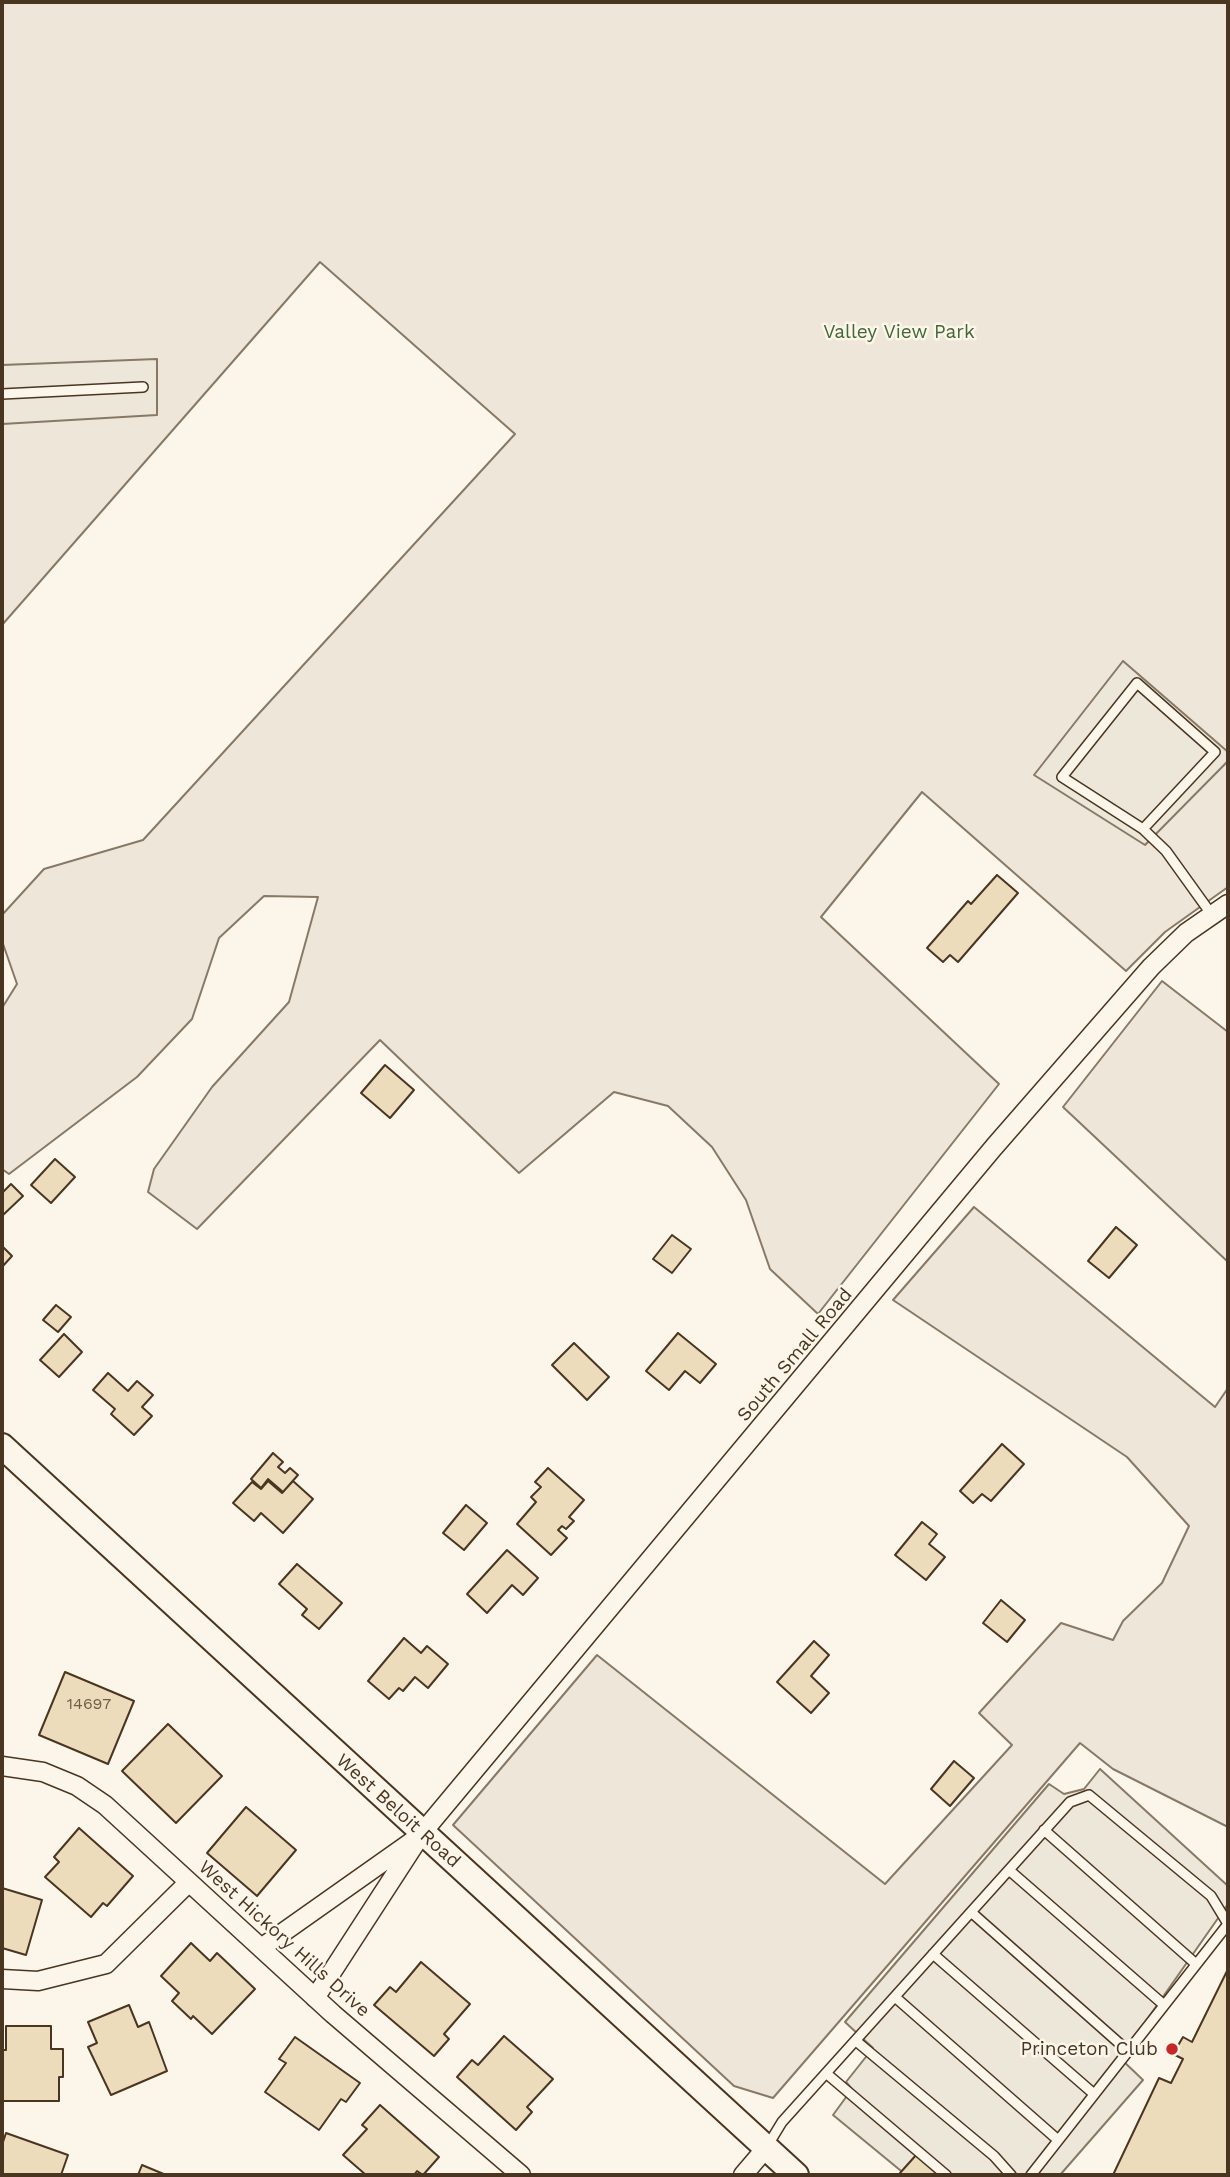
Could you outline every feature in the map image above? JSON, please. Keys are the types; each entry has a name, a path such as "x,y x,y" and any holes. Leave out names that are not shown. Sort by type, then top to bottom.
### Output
{"main road":[{"name":"West Beloit Road","path":"2,1446 796,2175"}],"street":[{"name":"South Small Road","path":"422,1833 994,1147 1151,967 1186,933 1228,904"},
{"name":"West Hickory Hills Drive","path":"2,1766 43,1772 77,1786 106,1805 315,1998 522,2175"},
{"path":"261,1948 422,1833"},
{"path":"315,1998 422,1833"},
{"path":"2,1979 38,1981 106,1964 189,1882"},
{"path":"743,2175 766,2148"}],"lane":[{"path":"2,394 144,387"},
{"path":"1143,829 1215,752 1138,682 1062,777 1143,829 1166,851 1212,915"},
{"path":"766,2148 782,2122 1044,1830 1070,1802 1089,1795 1211,1896 1225,1911 1228,1923 1031,2175"},
{"path":"1044,1830 1196,1964"},
{"path":"1009,1870 1164,2005"},
{"path":"971,1912 1128,2050"},
{"path":"933,1954 1094,2094"},
{"path":"895,1997 1058,2140"},
{"path":"856,2040 994,2156 1011,2175"},
{"path":"827,2074 946,2175"}],"green space":[{"name":"Valley View Park","path":"2,2 1228,2 1228,887 1165,932 1126,971 922,792 821,917 999,1084 818,1314 770,1269 746,1200 712,1147 668,1106 614,1092 519,1173 380,1040 197,1229 148,1192 154,1169 212,1087 289,1002 318,897 264,896 219,938 192,1019 137,1077 9,1174 2,1169 2,1008 17,984 2,941 2,915 44,869 143,840 515,434 320,262 2,625"},
{"path":"1162,981 1228,1032 1228,1262 1063,1107"},
{"path":"974,1207 1215,1407 1228,1388 1228,1827 1113,1769 1080,1743 773,2098 734,2086 453,1825 597,1655 885,1884 1012,1745 979,1713 1061,1623 1113,1640 1123,1621 1162,1583 1189,1526 1127,1457 893,1300"}],"shaded area":[{"path":"157,359 157,415 2,424 2,365"},
{"path":"1123,661 1228,752 1228,761 1145,845 1034,775"},
{"path":"1100,1769 1228,1886 1228,1904 1120,2058 1143,2080 1060,2175 906,2175 833,2115 852,2089 846,2082 873,2048 845,2022 1049,1784 1064,1794 1084,1789"}],"building":[{"path":"997,875 1018,893 958,962 950,955 943,962 927,948 968,901 971,904"},
{"path":"385,1065 414,1090 390,1118 361,1093"},
{"path":"55,1159 75,1177 51,1203 31,1185"},
{"path":"11,1184 23,1196 2,1216 2,1193"},
{"path":"1116,1227 1137,1245 1109,1278 1088,1261"},
{"path":"672,1235 691,1249 672,1273 653,1259"},
{"path":"2,1246 12,1256 2,1267"},
{"path":"56,1305 71,1317 58,1332 43,1320"},
{"path":"678,1333 716,1364 700,1383 685,1371 669,1390 646,1371"},
{"path":"64,1334 82,1352 59,1377 40,1360"},
{"path":"574,1343 609,1377 587,1400 552,1365"},
{"path":"108,1373 128,1391 137,1381 153,1395 142,1407 152,1416 134,1435 111,1414 115,1409 93,1390"},
{"path":"1002,1444 1024,1464 991,1501 982,1494 973,1503 960,1491"},
{"path":"273,1453 283,1462 278,1467 285,1473 290,1468 298,1475 283,1492 268,1479 261,1488 251,1479"},
{"path":"548,1468 584,1500 569,1517 574,1521 566,1529 562,1526 558,1530 567,1538 551,1555 517,1524 536,1502 531,1497 541,1487 535,1482"},
{"path":"268,1481 282,1493 293,1481 313,1499 283,1533 261,1513 254,1521 233,1503 252,1482 261,1489"},
{"path":"466,1505 487,1523 464,1550 443,1533"},
{"path":"922,1522 937,1534 929,1544 945,1557 926,1580 895,1555"},
{"path":"507,1550 538,1578 523,1595 512,1585 487,1613 467,1594"},
{"path":"297,1564 342,1603 319,1629 302,1615 307,1609 279,1584"},
{"path":"1001,1600 1025,1620 1007,1642 983,1623"},
{"path":"404,1638 421,1653 427,1646 448,1664 428,1688 415,1677 403,1691 399,1688 389,1699 368,1681"},
{"path":"814,1641 829,1655 811,1676 829,1693 811,1713 777,1682"},
{"path":"65,1672 134,1701 108,1764 39,1735"},
{"path":"168,1724 222,1776 176,1823 122,1771"},
{"path":"954,1761 974,1778 950,1806 931,1789"},
{"path":"246,1807 296,1850 257,1896 207,1853"},
{"path":"79,1828 133,1876 107,1906 103,1903 91,1917 45,1877 59,1862 54,1857"},
{"path":"2,1888 42,1900 26,1955 2,1948"},
{"path":"191,1943 210,1961 217,1953 255,1989 212,2034 172,2001 179,1993 161,1976"},
{"path":"421,1962 470,2004 444,2034 449,2039 434,2056 374,2005 390,1987 396,1992"},
{"path":"1228,1969 1228,2175 1113,2175 1159,2078 1171,2083 1183,2059 1173,2054 1183,2037 1192,2042"},
{"path":"129,2005 138,2027 149,2022 167,2071 111,2095 88,2047 97,2043 88,2022"},
{"path":"6,2026 51,2026 51,2049 63,2049 63,2077 59,2077 59,2101 2,2101 2,2050 6,2050"},
{"path":"504,2036 553,2079 527,2107 532,2112 516,2130 457,2077 472,2060 478,2065"},
{"path":"295,2037 360,2083 346,2102 341,2099 319,2130 265,2092 286,2063 279,2059"},
{"path":"380,2105 439,2157 423,2175 417,2171 414,2175 366,2175 343,2155 367,2129 362,2125"},
{"path":"6,2133 68,2155 61,2175 2,2175 2,2145"},
{"path":"917,2154 942,2175 902,2175 900,2173"},
{"path":"142,2165 166,2175 138,2175"}],"place":[{"name":"Princeton Club","path":"1172,2049"}]}
